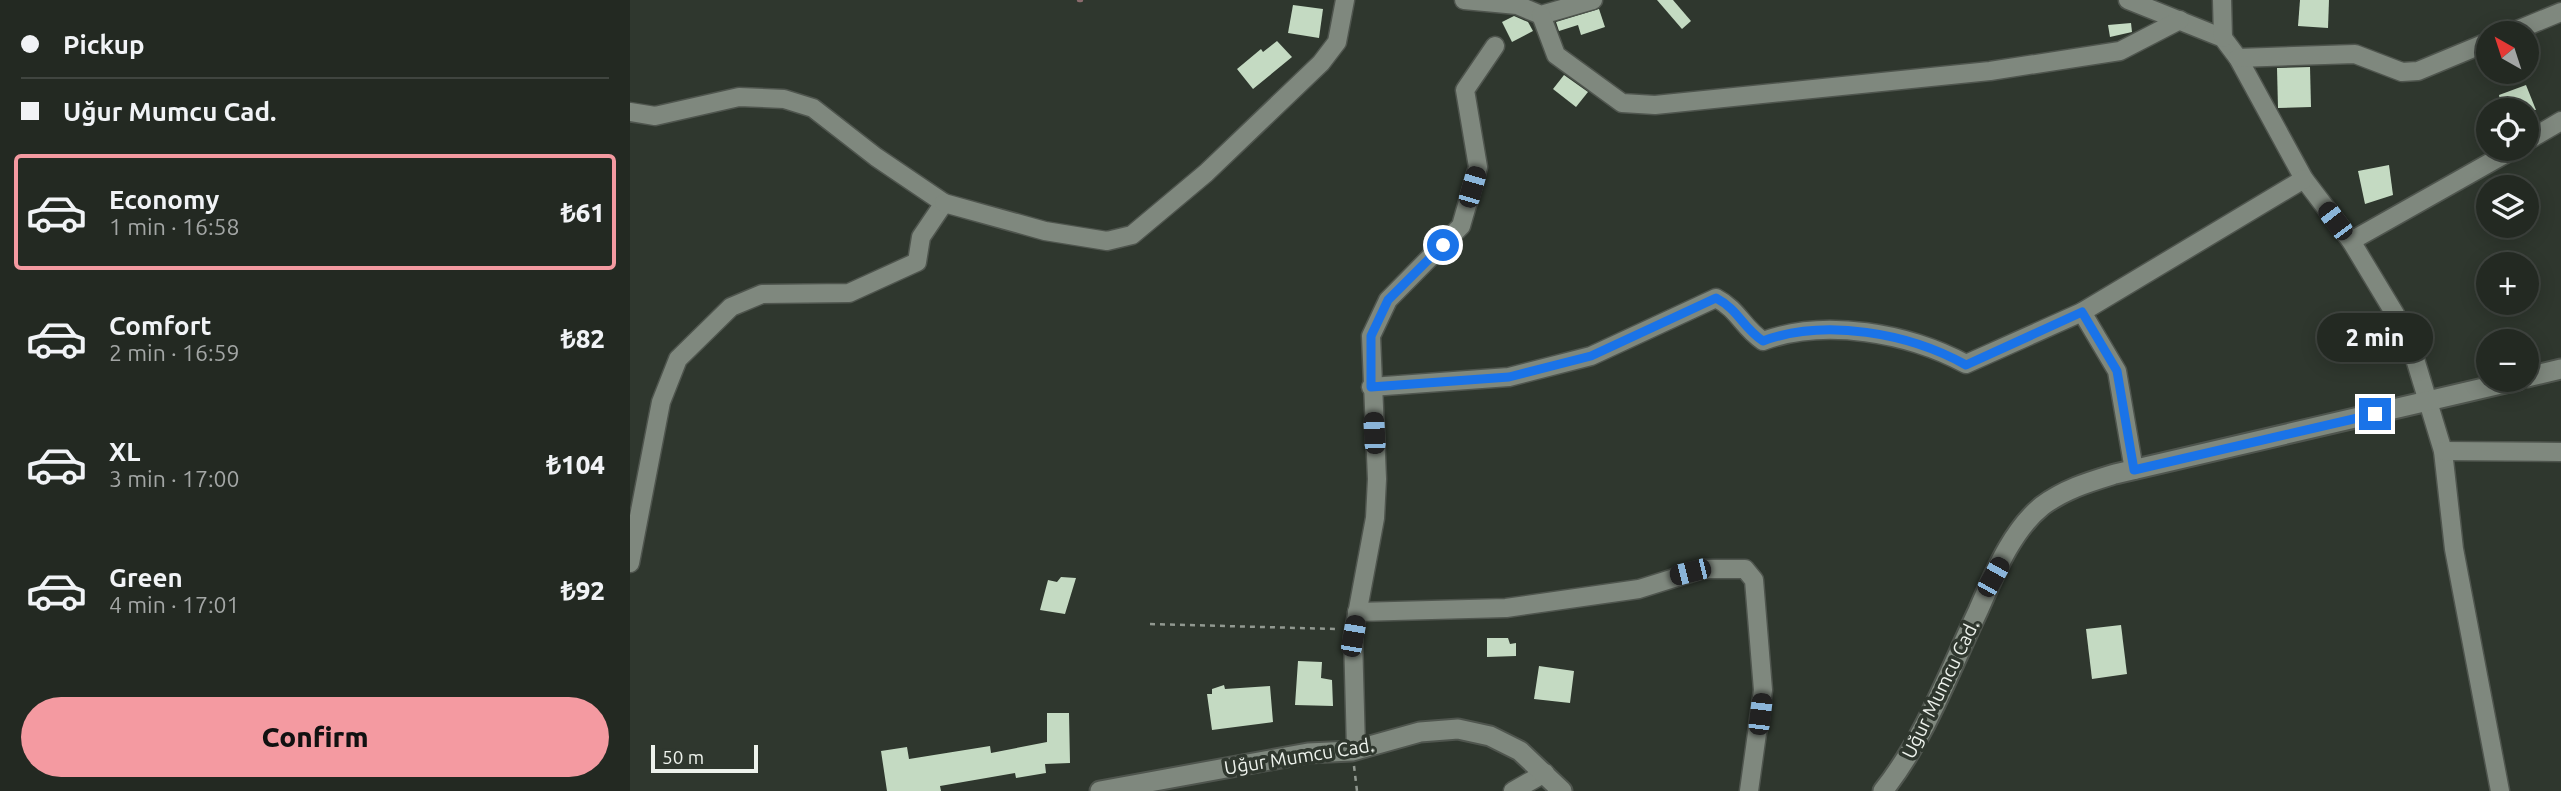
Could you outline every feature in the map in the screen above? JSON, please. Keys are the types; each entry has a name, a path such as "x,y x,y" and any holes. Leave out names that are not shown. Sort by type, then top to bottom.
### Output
{"street":[{"path":"630,111 655,116 739,97 784,99 813,108 876,157 944,203 1057,233 1107,241 1132,235 1206,173 1321,63 1337,42 1345,0"},
{"path":"1464,0 1517,5 1541,15 1593,0"},
{"path":"2128,0 2223,37 2238,58 2304,179 2351,241 2395,314 2412,349 2442,451 2454,549 2500,791"},
{"path":"2222,0 2223,37"},
{"path":"2539,21 2561,12"},
{"path":"1541,15 1556,55 1622,103 1655,105 1990,71 2120,51 2180,20"},
{"path":"1354,750 1353,636 1375,518 1377,479 1371,387 1371,336 1388,300 1461,226 1478,167 1465,90 1495,46"},
{"path":"2238,58 2355,54 2402,72 2418,71 2476,47"},
{"path":"2539,134 2561,121"},
{"path":"2351,241 2493,161"},
{"path":"1371,387 1509,377 1591,356 1716,298 1735,307 1746,329 1763,341 1791,331 1848,329 1935,348 1966,365 2082,312 2304,179"},
{"path":"630,563 662,402 678,359 732,307 762,294 849,293 917,262 921,237 944,203"},
{"path":"2082,312 2117,371 2134,470"},
{"path":"2539,374 2561,369"},
{"name":"Uğur Mumcu Cad.","path":"1883,791 1906,761 1993,577 2018,532 2040,508 2069,488 2134,470 2476,390"},
{"path":"2442,451 2561,452"},
{"path":"1357,612 1506,608 1639,589 1703,569 1745,569 1754,580 1763,690 1749,791"},
{"name":"Uğur Mumcu Cad.","path":"1100,791 1308,754 1354,750 1420,732 1458,729 1490,736 1520,751 1562,791"},
{"path":"1513,791 1545,773"}],"path":[{"path":"1150,624 1337,629 1339,642"},
{"path":"1354,750 1357,791"}],"building":[{"path":"1657,0 1673,0 1691,21 1682,29"},
{"path":"2300,0 2329,0 2328,28 2298,26"},
{"path":"1293,5 1323,9 1319,38 1288,33"},
{"path":"1599,9 1605,27 1581,35 1578,25 1559,31 1556,22"},
{"path":"1514,16 1528,22 1533,31 1512,42 1502,22"},
{"path":"2131,23 2132,32 2110,37 2108,25"},
{"path":"1277,41 1292,57 1253,89 1237,69 1261,49 1263,52"},
{"path":"2310,67 2311,107 2278,108 2277,68"},
{"path":"1564,75 1588,92 1576,107 1553,89"},
{"path":"2526,85 2531,98 2500,98 2499,95"},
{"path":"2389,165 2393,195 2365,204 2358,171"},
{"path":"1061,577 1076,578 1065,614 1040,610 1048,580 1057,582"},
{"path":"2121,625 2127,674 2092,679 2086,629"},
{"path":"1487,638 1508,638 1510,644 1516,643 1516,656 1487,657"},
{"path":"1298,661 1322,662 1321,678 1332,680 1333,706 1295,705"},
{"path":"1539,666 1574,671 1570,703 1534,699"},
{"path":"1224,685 1225,689 1270,686 1273,722 1212,730 1207,694 1212,694 1212,689"},
{"path":"1047,713 1069,713 1070,763 1045,764 1046,773 1016,778 1015,773 940,786 941,791 887,791 881,751 907,747 909,759 990,746 991,753 1047,742"}],"route":[{"path":"1443,245 1388,300 1371,336 1371,387 1509,377 1591,356 1716,298 1735,307 1746,329 1763,341 1791,331 1848,329 1935,348 1966,365 2082,312 2117,371 2134,470 2375,414"}]}
